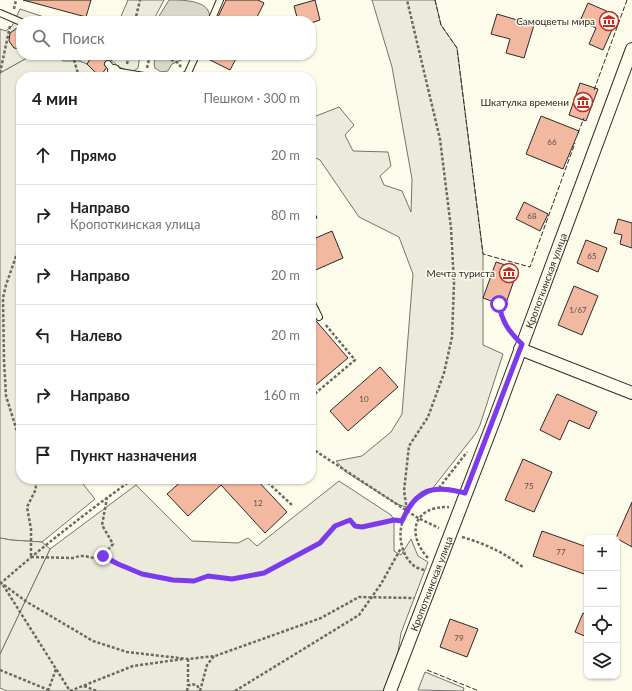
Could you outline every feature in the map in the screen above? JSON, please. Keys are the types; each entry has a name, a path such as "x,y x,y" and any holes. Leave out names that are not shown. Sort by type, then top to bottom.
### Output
{"street":[{"name":"Кропоткинская улица","path":"390,691 437,571 459,507 521,347 632,49"},
{"path":"521,347 632,393"}],"lane":[{"path":"213,16 220,0"},
{"path":"0,13 16,20"},
{"path":"190,72 194,60"},
{"path":"316,311 319,317"}],"path":[{"path":"0,73 16,0"},
{"path":"136,16 140,0"},
{"path":"407,0 440,139 451,228 454,283 452,337 444,373 428,416 408,446 404,491 407,510"},
{"path":"74,60 78,72"},
{"path":"172,60 178,63"},
{"path":"16,256 3,298 6,396 16,428"},
{"path":"499,304 501,317 509,333 521,347"},
{"path":"316,392 355,360 319,317"},
{"path":"316,451 418,518 450,534 482,543 506,555 524,568"},
{"path":"31,557 31,529 27,507 36,489 36,484"},
{"path":"0,584 31,557 126,484"},
{"path":"269,484 293,506"},
{"path":"437,571 412,565 401,548 400,534 402,521 413,501 429,490 439,488 465,493"},
{"path":"31,557 74,558 79,556 93,559 103,556 113,544 102,525 107,498"},
{"path":"437,571 420,549 415,534 418,518 428,509 437,507 459,507"},
{"path":"103,556 142,574 173,580 194,581 208,576 232,579 264,573 320,543 335,526 345,521 350,520 355,526 362,527 394,520 402,521"},
{"path":"235,691 359,614 372,597 401,548"},
{"path":"0,584 27,602 93,641 127,652 188,659"},
{"path":"0,584 70,691 133,666 215,656 321,618 359,597 418,598"},
{"path":"200,691 207,665 215,656"},
{"path":"187,691 188,659"},
{"path":"0,670 49,691 56,669"},
{"path":"188,686 191,684 197,685 200,691"},
{"path":"84,686 97,691"}],"shaded area":[{"path":"128,0 164,0 156,16 121,16"},
{"path":"169,0 190,1 202,5 207,9 209,14 209,16 159,16"},
{"path":"372,0 435,0 441,25 457,48 483,254 483,345 503,354 476,433 429,493 406,507 397,504 346,472 336,461 362,456 391,432 402,414 413,274 399,237 359,217 320,160 316,158 316,116 339,107 354,125 345,135 353,151 388,152 391,166 380,176 384,185 402,191 411,212 412,179 392,67"},
{"path":"20,9 41,16 17,16"},
{"path":"16,18 16,60 23,60 0,73 0,29 6,31 12,26"},
{"path":"23,60 76,60 89,65 96,72 16,72 16,484 83,484 95,499 42,542 0,538 0,73"},
{"path":"62,60 90,60 87,64 80,61"},
{"path":"111,60 139,60 138,68 132,72 119,67"},
{"path":"155,60 181,60 172,64 168,71 161,72 155,68"},
{"path":"339,481 391,515 394,520 394,551 401,555 411,539 418,556 428,562 401,633 398,652 383,691 7,691 0,688 0,654 50,549 136,485 192,541 238,543 248,538 257,546"},
{"path":"0,538 42,542 50,549 0,654"},
{"path":"425,672 464,688 463,691 418,690"}],"building":[{"path":"23,0 91,0 86,16"},
{"path":"226,0 258,0 264,3 258,16 218,16"},
{"path":"315,0 320,20 316,21 316,16 297,16 294,6"},
{"path":"588,3 618,16 603,50 589,44 596,28 580,21"},
{"path":"497,14 534,25 524,58 506,53 510,39 491,34"},
{"path":"16,29 16,48 14,48 9,41 10,33"},
{"path":"90,60 112,60 103,72 95,72 87,64"},
{"path":"210,60 235,60 230,70"},
{"name":"Шкатулка времени","path":"580,83 598,89 586,121 569,115"},
{"path":"541,116 579,131 563,169 526,154"},
{"path":"524,202 548,214 540,231 516,219"},
{"path":"618,219 632,223 632,248 620,244 622,235 614,233"},
{"path":"332,231 343,258 316,270 316,238"},
{"path":"586,240 607,248 598,272 577,263"},
{"path":"496,262 518,269 505,306 483,298"},
{"path":"574,286 598,296 582,335 558,325"},
{"path":"316,321 348,358 316,385"},
{"path":"380,367 398,387 348,431 330,411"},
{"path":"557,394 597,412 589,429 569,420 560,440 540,430"},
{"path":"523,459 552,472 534,512 505,500"},
{"path":"178,484 261,484 287,512 265,533 221,485 188,516 167,494"},
{"path":"632,502 632,547 620,540 620,535 617,535"},
{"path":"542,531 584,546 584,574 533,556"},
{"path":"583,613 584,636 575,632"},
{"path":"450,619 478,629 467,657 440,647"}],"fence":[{"path":"435,0 441,25 457,48 483,254 530,267 575,143"},
{"path":"594,90 627,0"},
{"path":"578,133 584,118"},
{"path":"427,670 479,691"}],"place":[{"name":"Самоцветы мира","path":"609,21"},
{"name":"Шкатулка времени","path":"583,102"},
{"name":"Мечта туриста","path":"509,273"}],"route":[{"path":"103,556 142,574 173,580 194,581 208,576 232,579 264,573 320,543 335,526 345,521 350,520 355,526 362,527 394,520 402,521 413,501 429,490 439,488 452,489 465,493 495,418 522,344 509,333 501,317 499,304"}]}
